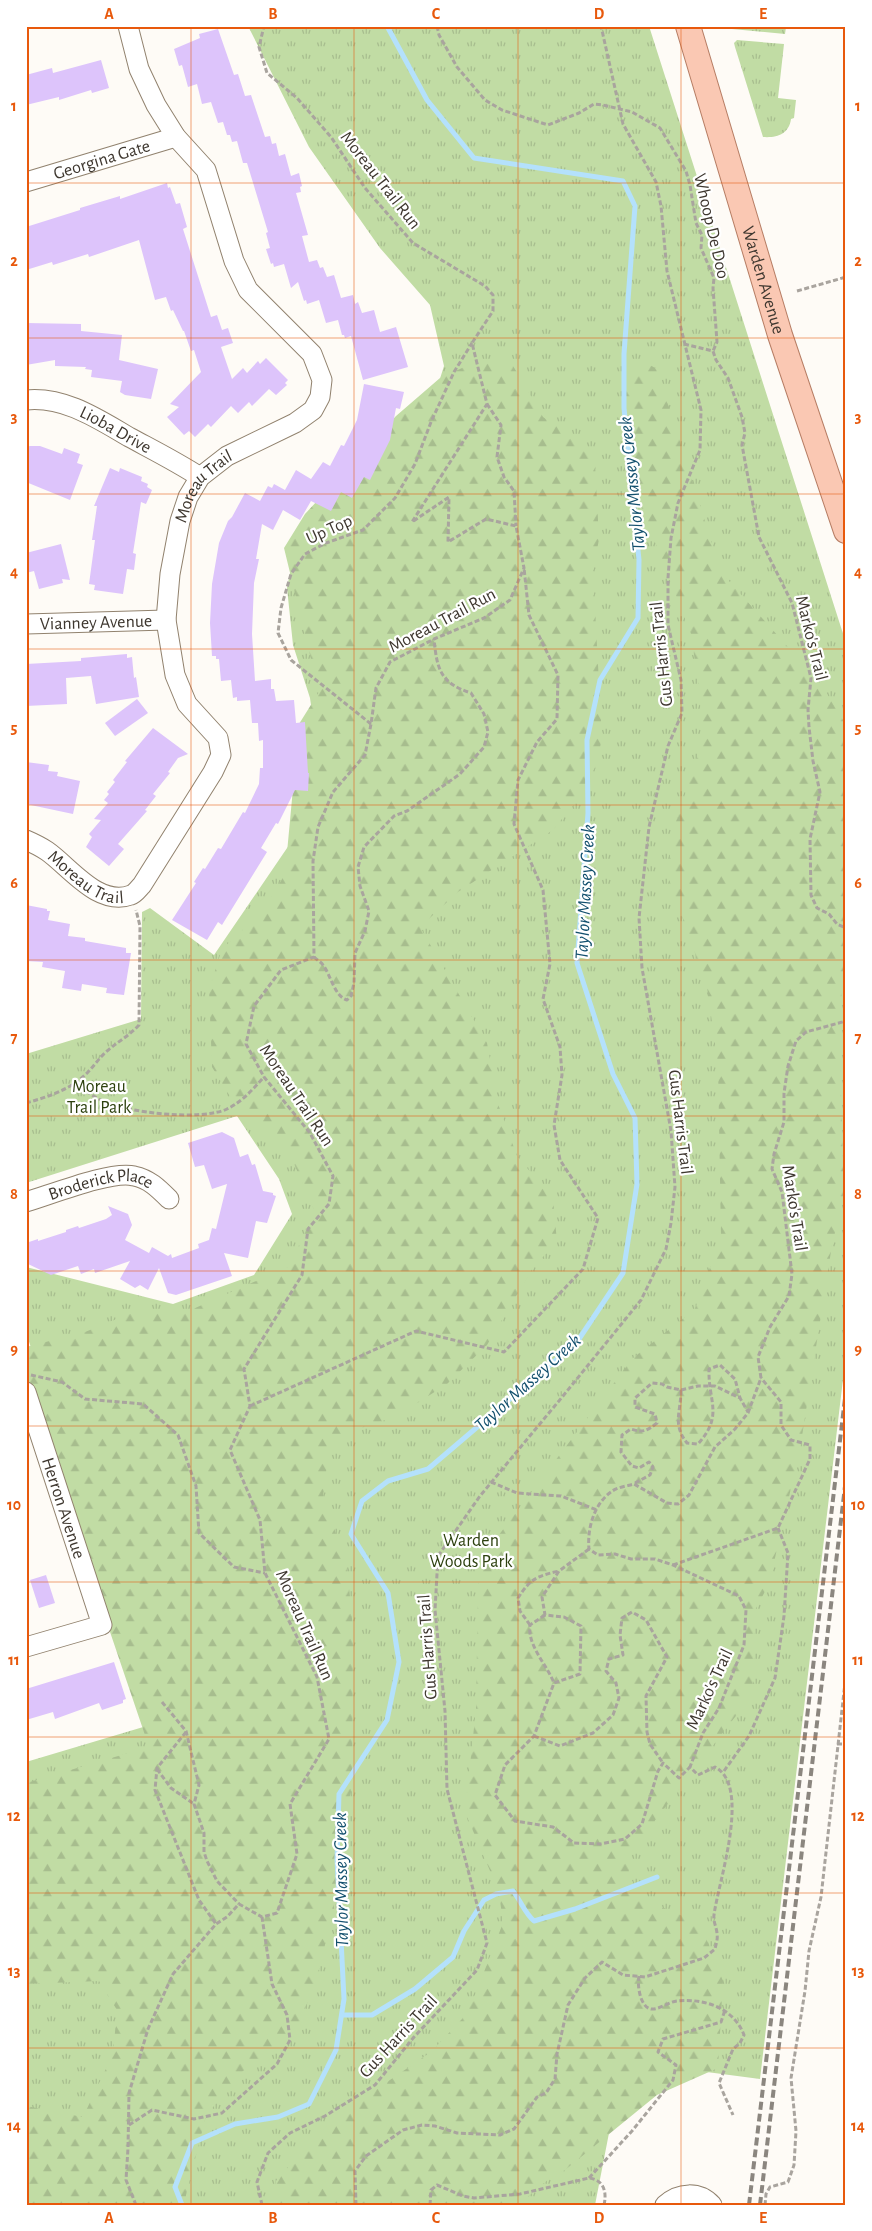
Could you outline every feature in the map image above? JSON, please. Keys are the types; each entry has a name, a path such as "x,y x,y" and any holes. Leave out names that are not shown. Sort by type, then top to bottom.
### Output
{"main road":[{"name":"Warden Avenue","path":"688,26 780,335 846,531"}],"street":[{"name":"Moreau Trail","path":"26,840 47,851 71,873 96,890 112,897 132,895 150,873 213,772 221,755 218,738 187,704 175,675 166,620 170,574 180,521 188,498 200,476 227,456 295,423 313,410 320,397 322,380 312,354 248,290 234,261 206,170 176,137 156,105 139,69 128,26"},
{"name":"Georgina Gate","path":"26,182 176,137"},
{"name":"Lioba Drive","path":"26,400 40,399 65,404 79,410 200,476"},
{"name":"Vianney Avenue","path":"26,624 166,620"},
{"name":"Broderick Place","path":"26,1202 109,1177 133,1175 154,1184 168,1199"},
{"name":"Herron Avenue","path":"26,1392 102,1625 26,1647"},
{"path":"665,2205 674,2198 693,2194 712,2205"}],"path":[{"name":"Moreau Trail Run","path":"264,26 259,47 268,73 297,98 331,137 365,188 413,243 485,286 493,295 493,311 472,343"},
{"name":"Whoop De Doo","path":"437,26 439,35 457,67 485,100 502,110 548,125 579,113 594,104 603,105 643,116 660,128 686,171 696,223 702,235 701,248 714,278 717,342 714,351"},
{"name":"Gus Harris Trail","path":"262,2205 257,2182 268,2153 290,2133 325,2116 375,2084 414,2037 477,1970 487,1943 447,1789 445,1711 435,1610 438,1556 492,1482 641,1300 666,1249 671,1222 675,1187 671,1131 642,968 639,918 650,827 668,746 682,713 681,680 668,624 668,578 671,538 678,503 700,450 701,410 667,271 661,206 656,182 623,124 601,26"},
{"path":"797,290 846,277"},
{"path":"250,1406 416,1331 504,1352 583,1269 598,1218 560,1160 554,1125 562,1075 560,1047 543,998 550,964 543,890 514,824 518,780 537,742 557,718 558,675 529,615 524,568 516,526 514,491 504,477 497,457 502,425 487,404 472,343"},
{"name":"Up Top","path":"371,724 291,660 278,633 281,608 291,574 305,554 326,542 363,530 395,498 415,464 431,422 454,372 472,343"},
{"path":"684,344 714,351"},
{"name":"Marko's Trail","path":"714,351 716,360 728,378 745,432 742,445 759,537 792,602 811,678 808,710 809,727 813,761 820,792 810,838 811,895 816,908 828,914 837,924 846,928"},
{"path":"487,404 412,522 450,498 448,542 486,519 516,526"},
{"name":"Moreau Trail Run","path":"262,1917 277,1913 297,1854 290,1804 329,1738 317,1677 266,1573 260,1520 230,1450 250,1406 244,1369 302,1275 308,1228 329,1204 333,1176 310,1133 264,1077 246,1044 254,1006 281,970 314,957 313,861 318,827 333,792 365,755 376,688 390,662 434,639 484,618 510,600 524,568"},
{"path":"314,957 322,964 338,993 343,999 347,1000 351,996 354,983 355,953 365,931 368,911 360,886 358,867 364,847 394,816 407,811 460,774 484,747 488,732 484,714 471,693 455,688 444,678 437,663 434,639"},
{"path":"26,1102 51,1096 87,1074 103,1054 130,1035 139,1025 140,926 132,895"},
{"name":"Marko's Trail","path":"634,1484 667,1502 678,1504 689,1495 715,1447 735,1429 748,1413 760,1378 758,1357 770,1327 789,1296 792,1274 782,1192 772,1169 774,1154 784,1122 784,1093 788,1066 796,1041 806,1032 846,1021"},
{"path":"74,1082 102,1101 126,1109 156,1114 197,1114 225,1110 240,1102 264,1077"},
{"path":"681,1390 677,1424 680,1434 687,1443 698,1444 706,1435 714,1416 714,1404 709,1386 709,1370 720,1365 735,1379 740,1398 748,1413"},
{"path":"26,1374 62,1382 85,1399 143,1404 178,1436 196,1486 199,1533 234,1567 266,1573"},
{"path":"673,1565 778,1528 810,1459 810,1445 791,1440 781,1425 781,1402 760,1378"},
{"path":"545,1615 542,1597 559,1571 589,1549 588,1535 600,1502 613,1490 634,1484 650,1475 653,1467 649,1462 639,1468 632,1466 621,1452 622,1435 631,1429 640,1432 648,1431 656,1423 655,1414 635,1408 635,1398 652,1383 681,1390 698,1386 716,1386 740,1398"},
{"path":"492,1482 518,1493 561,1496 597,1510"},
{"path":"724,1771 749,1736 775,1678 784,1616 788,1553 778,1528"},
{"name":"Marko's Trail","path":"589,1549 598,1555 615,1554 631,1559 655,1559 673,1565 740,1596 746,1610 744,1645 719,1708 703,1733 690,1767"},
{"path":"559,1571 539,1576 527,1584 518,1598 520,1611 530,1625 529,1633 534,1648 548,1668 554,1683 534,1736 505,1765 495,1795 515,1820 553,1827 574,1842 600,1844 625,1839 642,1824 658,1771 663,1763"},
{"path":"356,2205 355,2171 366,2156 403,2130 422,2125 436,2126 457,2133 500,2135 514,2129 536,2097 546,2093 555,2078 557,2054 568,2005 585,1978 602,1962 623,1975 644,1977 704,1958 715,1949 718,1936 714,1918 726,1864 731,1822 731,1787 724,1771 715,1767 698,1775 690,1767 679,1778 663,1763 650,1744 646,1696 667,1657 646,1620 632,1612 622,1618 620,1635 623,1655 609,1659 606,1671 616,1683 619,1698 613,1715 593,1733 560,1746 534,1736"},
{"path":"530,1625 545,1615 564,1617 582,1626 580,1674 554,1683"},
{"path":"765,2205 766,2194 770,2187 788,2182 794,2165 796,2131 791,2078 806,1991 809,1951 821,1897 846,1674"},
{"path":"129,2125 152,2110 194,2119 222,2113 277,2064 290,2040 287,2015 272,1984 262,1917 240,1904 217,1881 207,1861 204,1852 204,1833 194,1804 199,1785 186,1732 162,1702"},
{"path":"186,1732 157,1768 155,1790 199,1900 216,1924"},
{"path":"837,1744 846,1744"},
{"path":"157,1768 170,1788 194,1804"},
{"path":"136,2205 126,2180 129,2093 148,2029 173,1974 216,1924 228,1917 240,1904"},
{"path":"639,1976 637,1983 642,2003 648,2008 654,2010 676,2001 710,2004 725,2010 741,2027 744,2034 740,2043 733,2049 719,2083 733,2116"},
{"path":"589,2178 632,2131 673,2080 676,2065 658,2052 663,2040 721,2022 725,2010"},
{"path":"430,2205 431,2190 437,2185 474,2198 520,2194 589,2178 596,2179 602,2184 606,2196 604,2205"}],"green space":[{"name":"Warden Woods Park","path":"248,26 649,26 846,643 846,1354 760,2079 623,2061 595,2205 26,2205 26,1762 160,1722 26,1333 26,1267 173,1304 254,1275 292,1214 279,1179 237,1116 26,1183 26,1054 141,1019 142,912 150,908 214,955 300,829 320,768 310,698 293,645 287,588 293,558 415,457 444,366 430,305 380,248 309,147"},
{"path":"731,26 786,26 785,34 732,29"},
{"path":"737,40 784,44 778,98 796,100 794,118 791,119 788,128 782,134 773,137 763,137 735,47 734,43"},
{"path":"482,359 509,359 543,417 571,436 595,464 599,539 593,572 602,739 591,783 553,830 458,892 420,927 487,1043 498,1104 517,1156 553,1199 557,1242 534,1266 487,1345 447,1384 397,1416 346,1433 329,1451 323,1496 347,1566 353,1629 352,1789 342,1821 335,1898 317,1979 296,2031 238,2075 206,2116 185,2205 26,2205 26,2106 83,2117 113,2054 117,2010 99,1981 26,1984 26,1783 149,1747 26,1384 26,1347 85,1332 129,1314 141,1312 184,1313 290,1266 314,1210 289,1152 233,1101 212,1067 209,990 222,949 264,910 285,874 299,724 319,692 284,548 305,514 396,416 440,378"},
{"path":"648,364 657,369 721,572 821,684 846,725 846,983 842,989 839,1023 844,1197 832,1245 800,1449 769,1584 754,1612 754,1681 742,1708 629,1854 629,1874 640,1898 700,1923 723,1981 718,2068 657,2095 565,2170 550,2178 525,2199 524,2205 277,2205 276,2181 327,2123 431,2052 462,2019 475,1995 503,1923 499,1892 465,1812 476,1709 478,1582 489,1548 633,1358 695,1309 721,1237 718,1064 707,987 667,874 675,824 701,747 700,695 691,634 635,491 624,449 623,402 635,366"}],"building":[{"path":"218,29 234,75 238,74 245,96 251,95 265,137 270,136 272,144 276,143 279,156 285,154 291,176 299,173 302,186 300,187 301,192 296,193 308,235 302,236 309,262 317,260 320,268 323,267 327,277 334,275 341,298 353,295 355,304 358,302 362,313 374,310 380,332 396,327 408,367 363,380 351,336 345,338 342,335 338,320 326,323 319,300 307,304 306,300 304,301 298,282 291,288 284,264 274,267 273,263 271,264 266,249 270,248 266,233 268,232 247,163 243,163 237,141 232,142 230,135 227,135 223,122 218,123 211,102 202,104 197,84 188,87 182,65 179,66 174,49 200,38 199,34"},
{"path":"101,60 109,88 92,93 91,90 59,100 59,97 26,105 26,75 52,68 53,73"},
{"path":"167,183 176,204 180,203 187,227 183,229 211,317 217,315 222,330 228,328 233,343 221,347 232,379 243,368 247,373 258,361 260,364 266,358 288,380 285,383 287,385 276,395 269,389 252,406 249,402 238,413 231,406 211,427 208,424 195,437 189,431 184,435 167,417 179,407 170,404 201,372 194,350 191,351 184,331 173,310 171,311 166,297 155,300 139,240 89,257 88,254 53,265 52,262 26,270 26,227 80,210 80,208 120,196 120,199"},
{"path":"26,323 81,324 81,331 122,335 119,360 158,369 151,399 125,395 120,392 122,381 91,377 92,370 85,369 86,367 55,366 55,360 26,365"},
{"path":"364,384 404,392 400,409 396,408 390,440 370,480 364,477 352,498 341,492 331,511 311,501 300,520 283,510 273,530 262,524 256,559 259,559 254,583 252,634 255,681 271,679 271,689 274,689 276,701 294,700 296,723 305,722 309,773 308,791 295,790 278,824 276,823 261,848 267,852 222,925 218,922 207,940 172,920 196,883 194,882 203,868 205,869 218,848 221,849 243,812 245,813 259,784 260,768 263,768 263,740 259,741 258,723 252,723 250,700 237,701 237,697 233,698 231,680 221,681 219,659 216,659 216,656 212,656 210,623 212,584 219,543 228,521 245,493 260,501 268,486 272,488 274,484 285,490 296,470 311,479 323,462 330,466 341,445 344,446 357,420"},
{"path":"40,446 62,454 64,448 80,454 77,463 83,465 70,500 26,482 26,447"},
{"path":"110,468 119,472 120,468 142,477 141,481 148,484 147,487 152,490 146,504 141,502 133,553 136,554 134,570 127,569 123,594 94,590 95,585 89,584 95,540 92,540 97,506 94,506"},
{"path":"61,544 70,580 62,579 63,583 39,589 34,571 26,573 26,553"},
{"path":"127,654 127,658 132,657 134,678 136,677 139,697 96,704 91,676 66,678 67,704 26,706 26,664 81,661 81,658"},
{"path":"137,699 148,713 115,736 105,723"},
{"path":"153,728 188,754 178,758 168,772 170,773 153,794 156,796 145,810 147,811 118,844 124,849 109,866 86,847 92,837 89,834 101,820 94,819 108,803 104,800 109,794 107,792 115,782 113,780 127,762 125,761"},
{"path":"26,762 49,765 48,771 58,772 57,776 80,781 73,814 26,804"},
{"path":"26,905 50,911 48,920 70,924 68,936 126,948 126,953 131,953 124,995 106,993 107,988 82,984 81,991 62,988 65,971 42,967 43,962 26,961"},
{"path":"222,1132 234,1138 240,1157 248,1154 252,1165 255,1164 263,1191 273,1193 276,1196 267,1223 256,1221 248,1258 224,1253 232,1276 176,1295 168,1293 159,1268 148,1290 140,1285 135,1288 120,1279 130,1261 95,1273 94,1269 81,1274 78,1266 51,1275 26,1263 26,1243 38,1239 38,1241 78,1226 79,1228 106,1219 112,1215 108,1206 128,1214 132,1225 125,1240 149,1253 152,1247 168,1256 171,1254 172,1258 199,1248 198,1244 209,1240 212,1228 216,1229 227,1184 212,1189 204,1165 195,1167 188,1143"},
{"path":"46,1575 55,1603 39,1608 30,1580"},
{"path":"114,1662 126,1699 123,1700 123,1703 102,1710 99,1703 55,1719 53,1712 26,1720 26,1689"}],"waterway":[{"name":"Taylor Massey Creek","path":"182,2205 175,2187 192,2143 235,2124 278,2117 309,2104 336,2050 344,1999 337,1859 339,1794 387,1720 399,1662 388,1593 351,1534 362,1501 388,1481 428,1469 577,1342 623,1273 637,1184 635,1118 613,1074 577,963 588,813 587,740 600,680 638,618 639,560 624,408 624,354 635,206 623,181 474,158 427,100 387,26"},
{"path":"342,2015 372,2015 415,1989 453,1957 464,1931 484,1900 496,1894 513,1891 534,1921 575,1909 657,1877"}],"railway":[{"path":"749,2205 846,1390"},
{"path":"760,2205 846,1478"}],"park label":[{"name":"Moreau Trail Park","path":"99,1096"}]}
